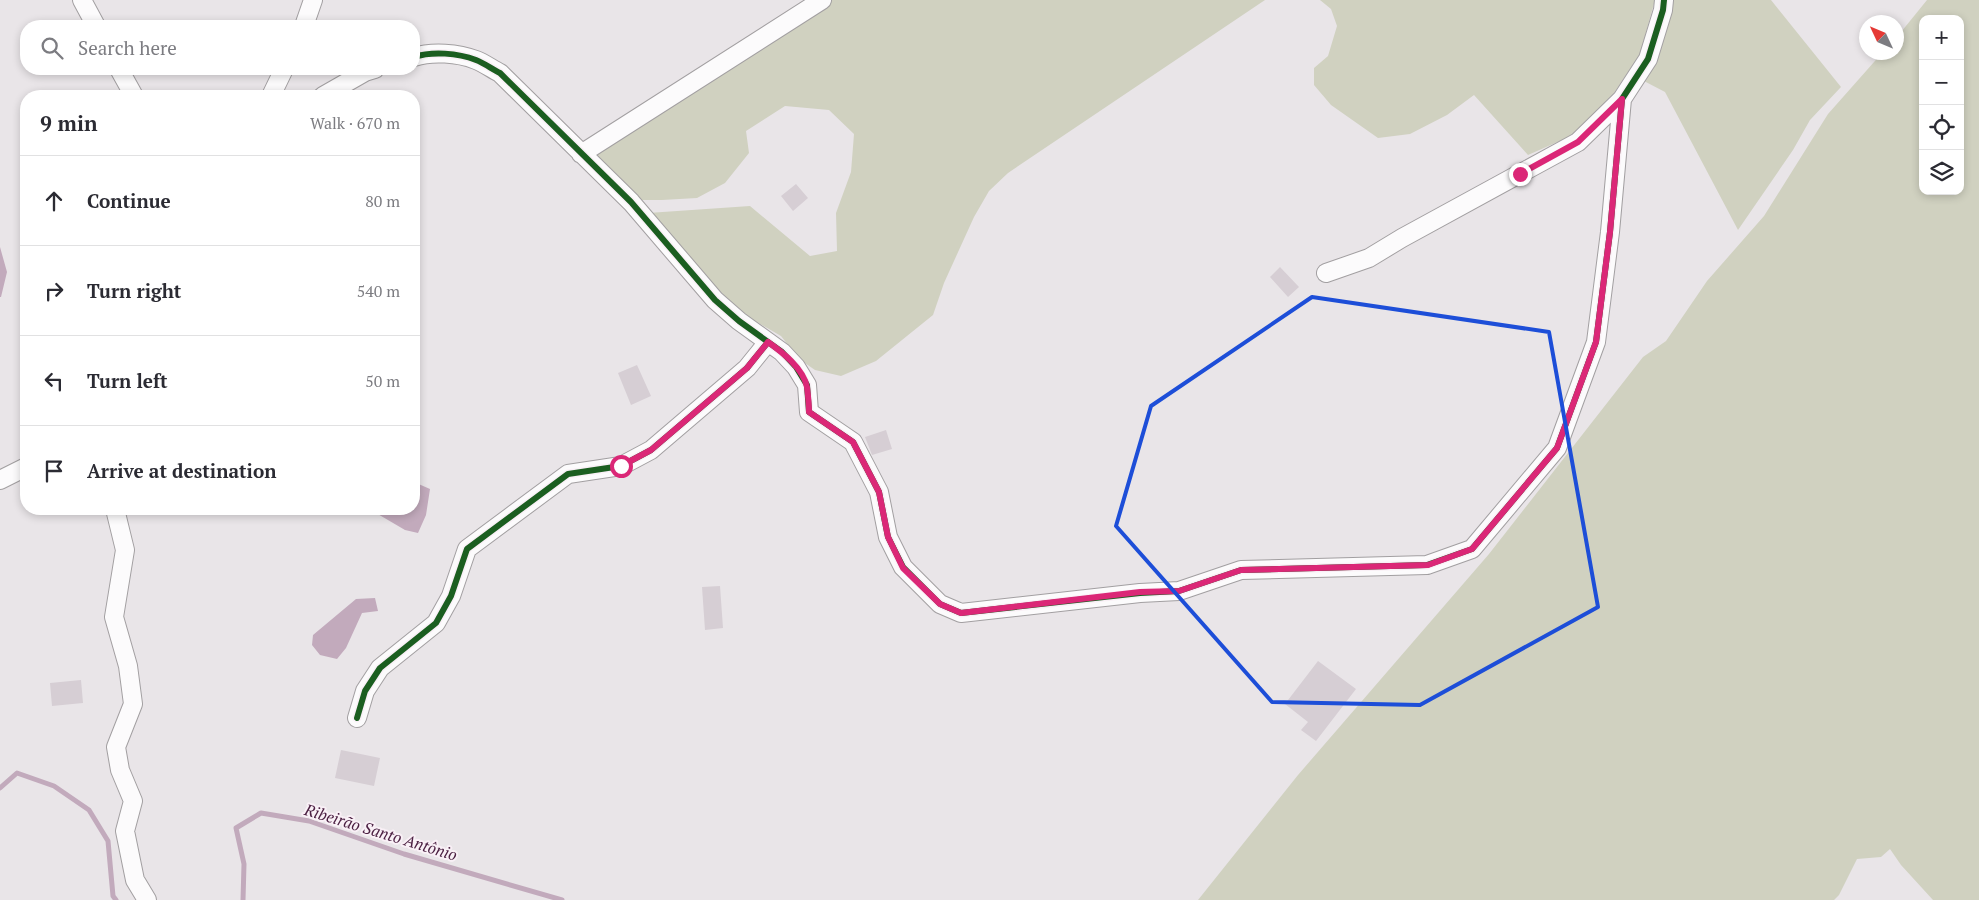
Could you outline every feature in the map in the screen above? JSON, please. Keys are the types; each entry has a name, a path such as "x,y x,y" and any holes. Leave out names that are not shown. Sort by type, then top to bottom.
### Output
{"street":[{"path":"82,0 93,20"},
{"path":"306,20 313,0"},
{"path":"581,154 822,0"},
{"path":"1326,273 1369,258 1578,142 1622,99 1648,58 1663,10 1664,0"},
{"path":"420,55 448,54 476,60 500,73 630,202 715,300 739,321 782,352 796,367 807,385 809,412 853,442 879,492 888,537 903,568 940,604 961,613 1140,592 1179,591 1241,570 1428,565 1472,549 1557,448 1596,342 1610,232 1622,99"},
{"path":"122,75 131,90"},
{"path":"274,90 281,75"},
{"path":"334,90 360,75"},
{"path":"357,718 365,691 380,668 436,623 451,596 467,548 568,474 621,466 651,450 747,368 768,342"},
{"path":"0,480 20,470"},
{"path":"116,515 125,550 114,617 128,666 133,704 116,747 120,770 133,801 126,831 135,880 146,900"}],"highlighted area":[{"path":"1312,297 1549,332 1598,607 1420,705 1272,702 1116,526 1151,406"}],"green space":[{"path":"827,0 1265,0 1008,173 989,191 974,217 944,283 933,315 876,361 841,376 815,370 799,359 781,336 750,318 731,303 648,213 750,206 810,256 837,251 836,213 851,172 854,134 829,110 785,106 746,131 749,153 725,183 697,198 641,200 589,152"},
{"path":"1320,0 1655,0 1640,54 1614,93 1571,136 1528,155 1474,95 1447,115 1410,134 1378,138 1331,105 1314,85 1314,68 1328,56 1337,26 1331,9"},
{"path":"1668,0 1771,0 1841,87 1810,120 1793,150 1738,230 1665,92 1642,80"},
{"path":"1927,0 1979,0 1979,900 1933,900 1901,865 1890,849 1881,857 1857,859 1839,895 1834,900 1198,900 1298,775 1489,554 1643,357 1666,341 1707,281 1764,216 1828,114 1876,60 1904,60 1904,28"}],"shaded area":[{"path":"0,247 7,272 1,297 0,297"},
{"path":"420,485 430,489 426,515 418,533 405,530 379,515 420,515"},
{"path":"375,598 378,611 362,613 346,648 337,659 320,655 312,645 313,635 356,599"}],"building":[{"path":"796,184 808,198 793,211 781,196"},
{"path":"1280,267 1299,287 1288,297 1270,277"},
{"path":"637,365 651,396 631,405 618,373"},
{"path":"886,430 892,449 872,455 865,437"},
{"path":"720,586 723,628 705,630 702,587"},
{"path":"1318,661 1356,689 1316,741 1301,730 1308,722 1285,704"},
{"path":"81,680 83,703 52,706 50,683"},
{"path":"341,750 380,758 374,786 335,778"}],"waterway":[{"name":"Ribeirão Santo Antônio","path":"0,788 17,773 54,786 89,810 108,841 113,896 116,900"},
{"name":"Ribeirão Santo Antônio","path":"243,900 244,864 236,828 261,813 309,821 404,854 562,900"}],"cycle path":[{"path":"420,55 437,53 461,56 479,61 500,73 631,202 715,300 739,321 782,352 796,367 807,385 809,412 853,442 879,492 888,537 903,567 940,604 961,613 1140,593 1179,591 1241,570 1427,565 1472,549 1557,448 1596,342 1610,232 1622,99 1648,59 1663,10 1664,0"},
{"path":"357,718 365,691 380,668 436,623 451,596 467,549 568,474 621,466 651,450 747,368 768,342"}],"route":[{"path":"621,466 651,450 747,368 768,342 782,352 796,367 807,385 809,412 853,442 879,492 888,537 903,568 940,604 961,613 1140,592 1179,591 1241,570 1428,565 1472,549 1557,448 1596,342 1610,232 1622,99 1578,142 1520,174"}]}
